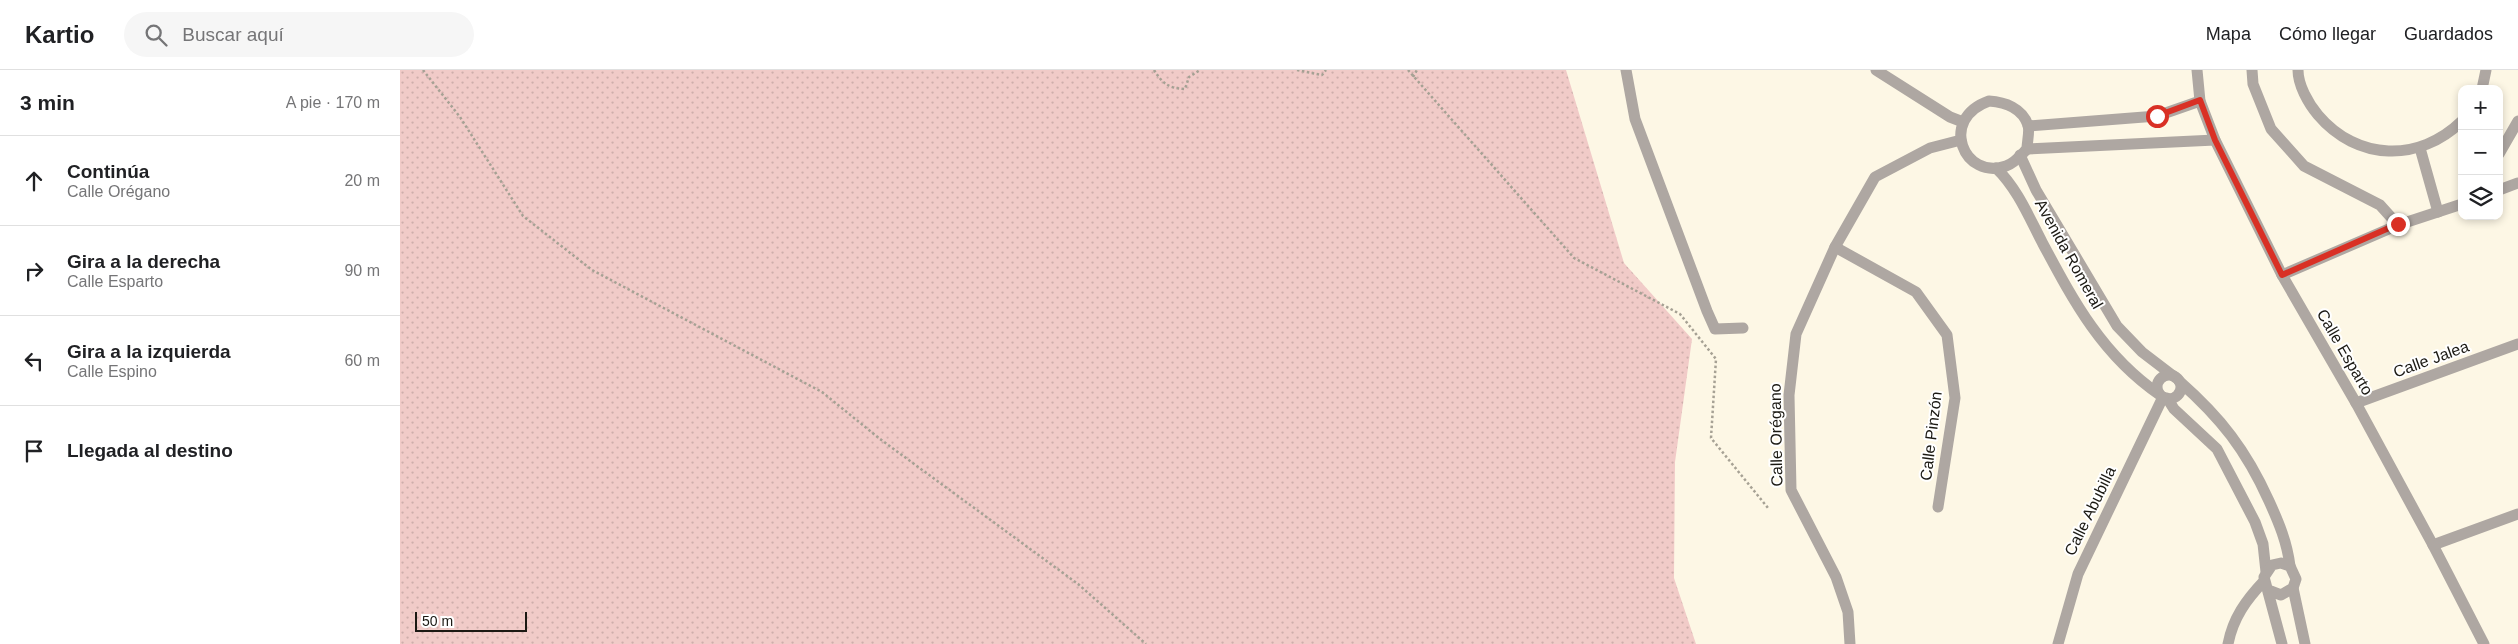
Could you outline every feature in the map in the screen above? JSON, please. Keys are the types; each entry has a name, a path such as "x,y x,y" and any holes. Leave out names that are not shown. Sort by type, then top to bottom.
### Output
{"street":[{"path":"1626,70 1636,119 1715,329 1743,328"},
{"path":"1876,70 1950,118 1963,122"},
{"name":"Calle Esparto","path":"2197,70 2200,100 2215,140 2282,275 2356,403 2484,644"},
{"path":"2252,70 2253,84 2271,129 2304,166 2380,205 2398,224"},
{"path":"2298,70 2309,104 2330,129 2357,146 2388,152 2420,148 2448,134 2458,125"},
{"path":"2483,85 2486,70"},
{"path":"2028,126 2157,116 2200,100"},
{"path":"2024,152 2028,126 2012,106 2002,102 1989,101 1978,105 1969,112 1963,122 1961,140 1968,156 1974,162 1985,167 2007,166 2024,152 2215,140"},
{"path":"2503,147 2518,121"},
{"name":"Calle Orégano","path":"1850,644 1848,612 1836,577 1791,490 1789,394 1796,334 1835,247 1875,177 1930,148 1961,140"},
{"path":"2420,148 2438,212"},
{"name":"Avenida Romeral","path":"2024,152 2036,190 2117,326 2142,352 2177,379 2234,436 2255,468 2284,535 2290,566"},
{"name":"Avenida Romeral","path":"1996,168 2015,190 2075,304 2122,366 2163,397 2217,449 2255,522 2263,544 2266,581 2282,644"},
{"path":"2503,189 2518,183"},
{"path":"2282,275 2398,224 2458,205"},
{"name":"Calle Pinzón","path":"1835,247 1916,292 1947,335 1955,398 1938,507"},
{"name":"Calle Jalea","path":"2356,403 2518,344"},
{"path":"2165,376 2177,379 2179,392 2174,397 2163,397 2157,388 2159,381 2165,376"},
{"name":"Calle Abubilla","path":"2058,644 2078,574 2163,397"},
{"path":"2433,545 2518,514"},
{"path":"2228,644 2232,627 2239,613 2266,581 2276,564 2290,566 2296,579 2293,588 2305,644"},
{"path":"2266,581 2281,595 2293,588"}],"path":[{"path":"423,70 460,117 523,216 592,270 822,392 880,439 1078,584 1146,644"},
{"path":"1154,70 1163,84 1173,88 1185,89 1188,77 1200,70"},
{"path":"1297,70 1322,75 1326,70"},
{"path":"1408,70 1574,258 1680,314 1716,359 1711,438 1768,508"},
{"path":"1413,77 1418,70"}],"shaded area":[{"path":"400,70 1566,70 1624,263 1692,339 1675,462 1674,578 1696,644 400,644"}],"route":[{"path":"2157,116 2200,100 2215,140 2282,275 2398,224"}]}
